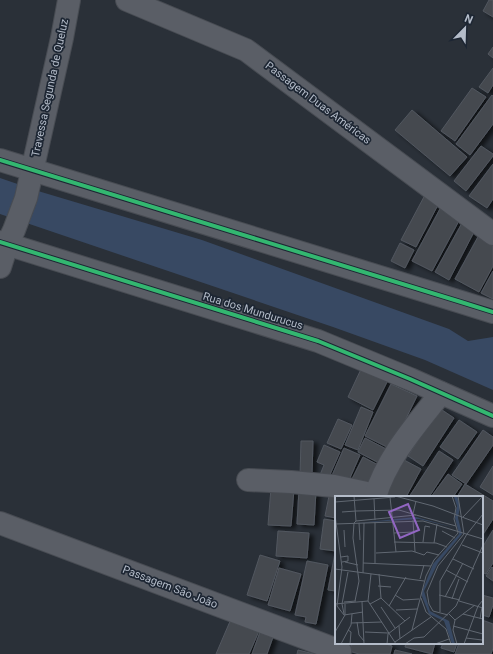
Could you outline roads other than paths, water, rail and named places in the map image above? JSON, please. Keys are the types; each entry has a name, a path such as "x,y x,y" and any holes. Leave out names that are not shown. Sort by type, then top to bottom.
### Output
{"street":[{"name":"Travessa Segunda de Queluz","path":"0,267 7,239 26,198 62,38 69,0"},
{"name":"Passagem Duas Américas","path":"127,0 246,50 493,234"},
{"path":"0,160 493,312"},
{"name":"Rua dos Mundurucus","path":"7,239 318,341 403,376 493,416"},
{"path":"248,480 334,486 375,496 388,465 409,434 441,393"},
{"name":"Passagem São João","path":"0,523 341,649"}],"water":[{"path":"0,178 38,191 202,240 449,329 468,341 493,337 493,390 425,360 333,327 0,214"}]}
